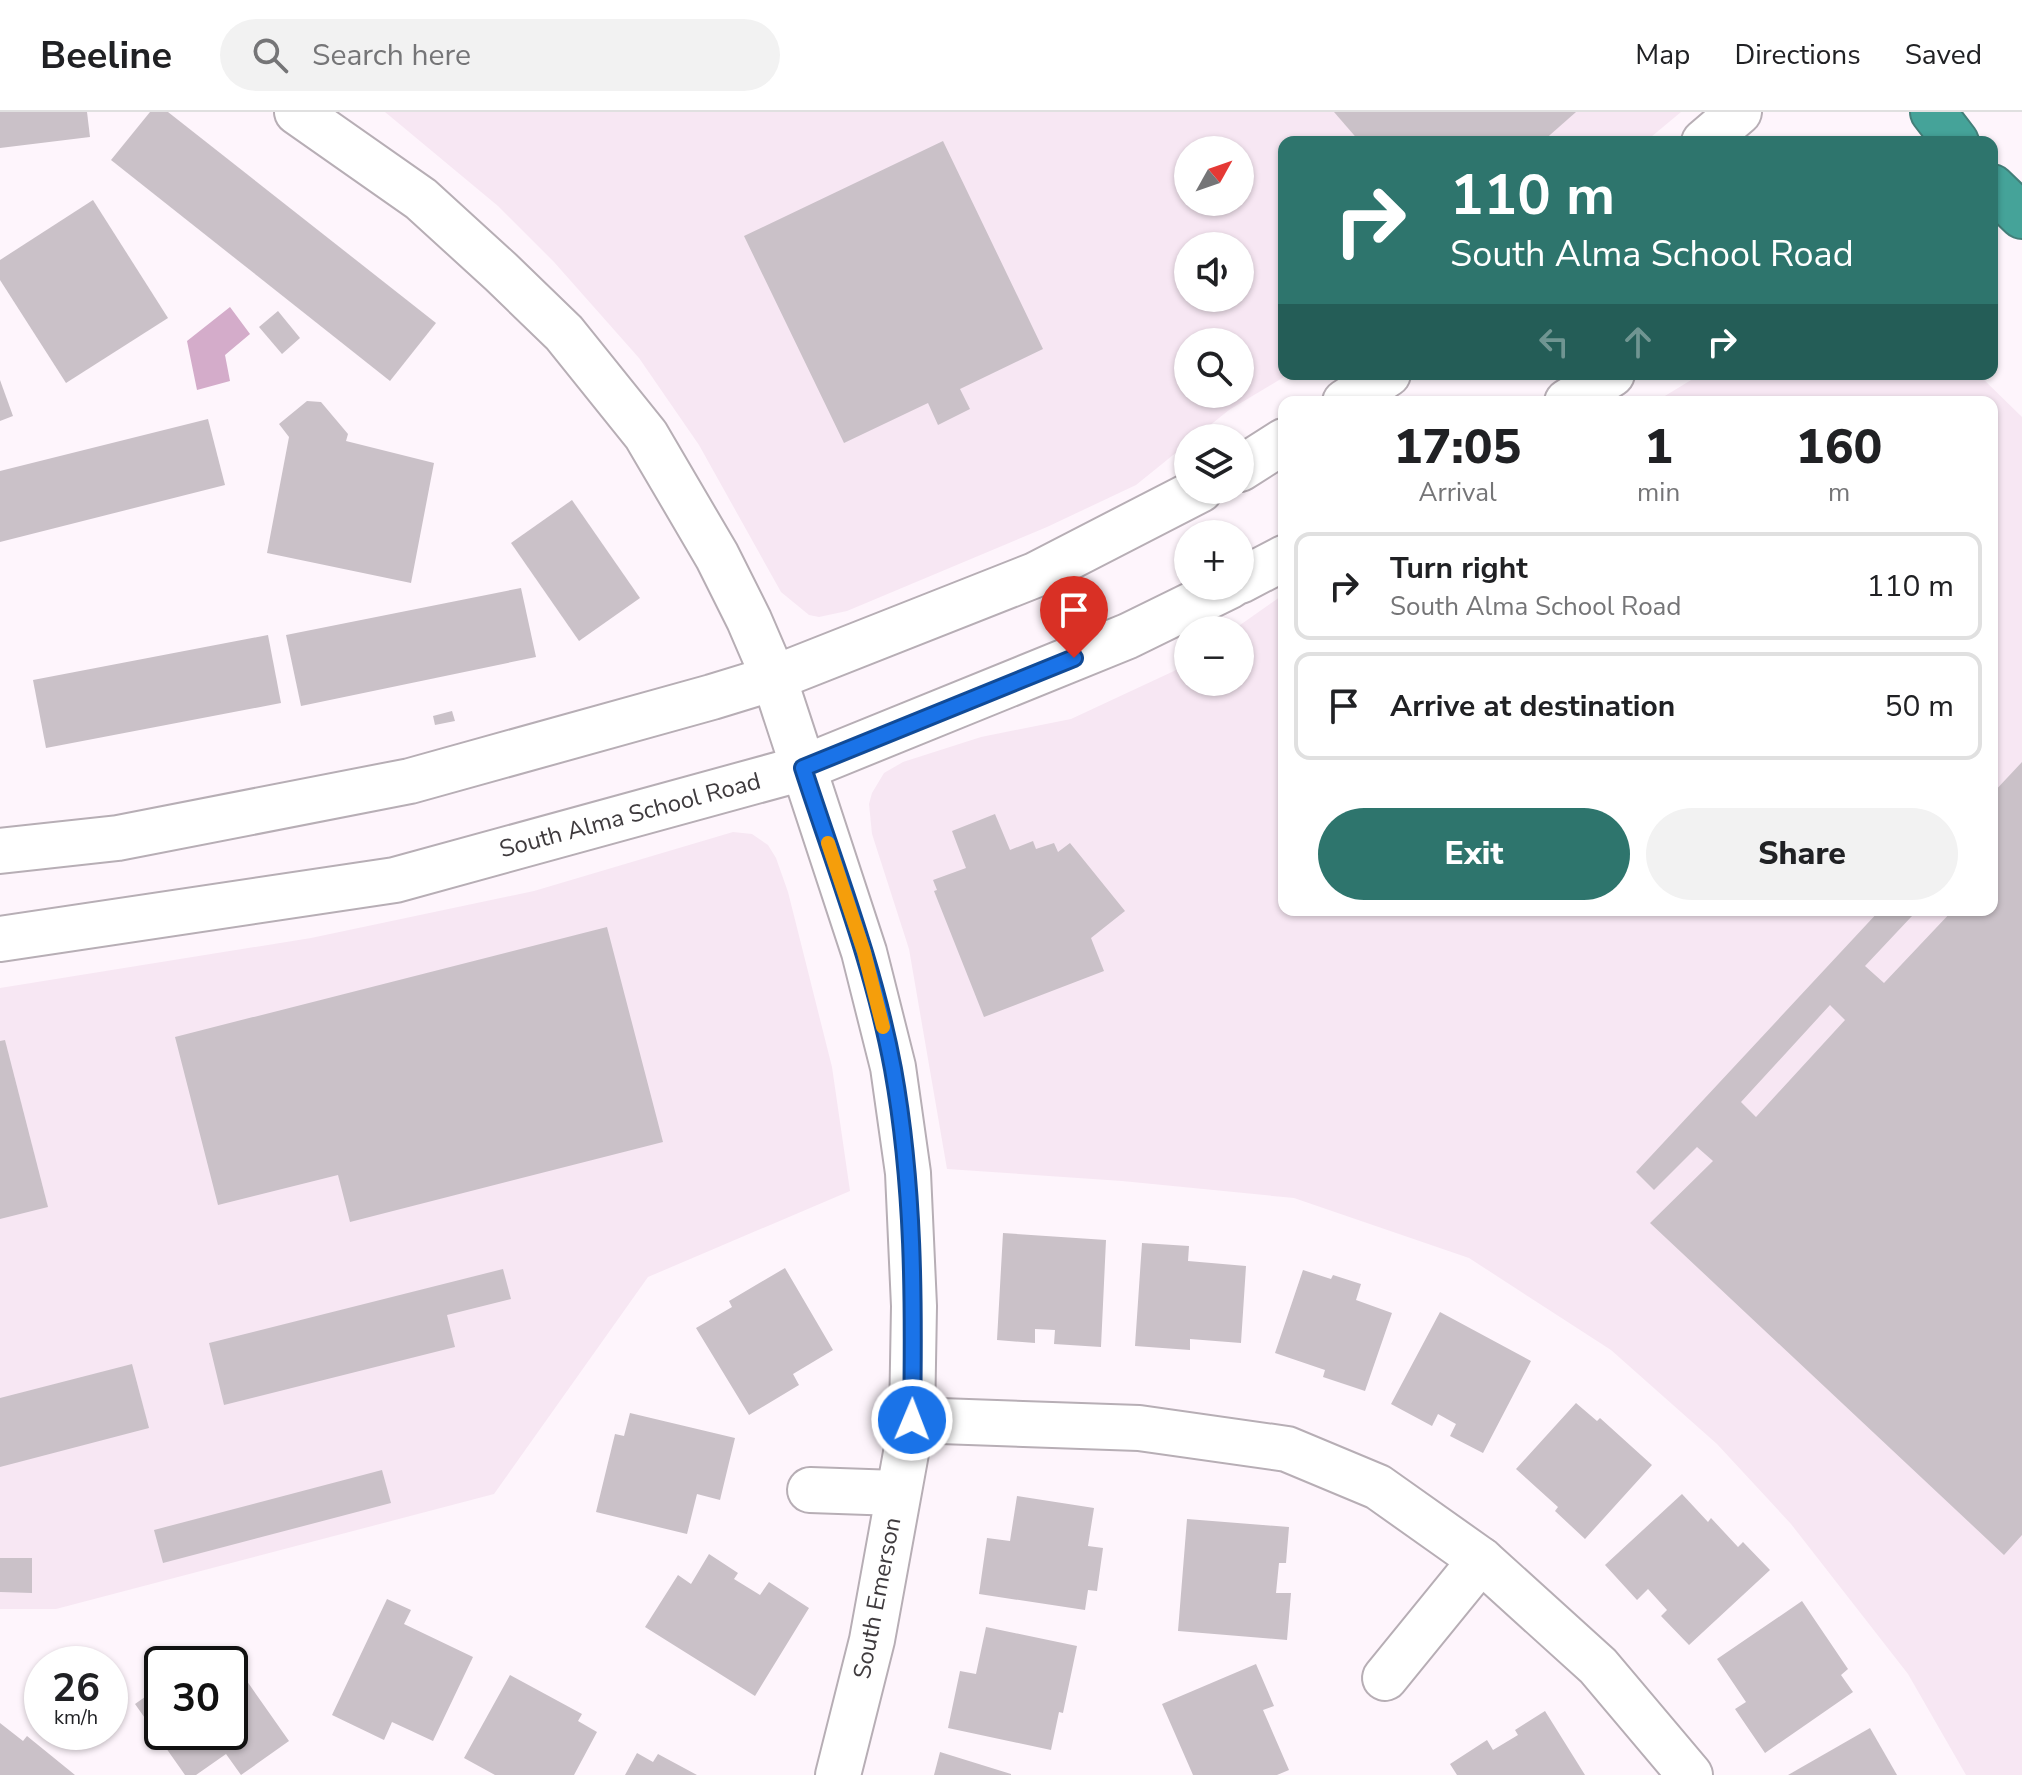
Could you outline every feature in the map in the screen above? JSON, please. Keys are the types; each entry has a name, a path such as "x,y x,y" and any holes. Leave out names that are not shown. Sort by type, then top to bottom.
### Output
{"highway":[{"path":"1998,193 2022,216"}],"street":[{"name":"South Emerson","path":"297,112 421,199 564,333 646,435 717,556 774,678 864,952 893,1067 908,1173 914,1306 912,1420 872,1640 838,1775"},
{"path":"1711,136 1739,112"},
{"path":"1354,396 1379,380"},
{"path":"1577,396 1602,380"},
{"path":"1254,460 1278,445"},
{"path":"0,851 118,838 410,781 774,678 1035,575 1174,503"},
{"path":"1254,574 1278,561"},
{"name":"South Alma School Road","path":"0,939 395,880 803,768 1128,636 1201,600"},
{"path":"912,1420 1139,1428 1287,1449 1378,1487 1481,1560 1598,1666 1690,1775"},
{"path":"810,1490 897,1493"},
{"path":"1385,1678 1481,1560"}],"shaded area":[{"path":"385,112 1681,112 1652,136 1278,136 1279,380 1254,395 1254,328 1174,328 1174,408 1232,408 1212,424 1174,424 1174,454 1136,485 1047,527 847,611 819,617 809,615 781,592 699,445 639,358 554,262 498,206"},
{"path":"230,307 250,334 225,355 230,381 197,390 187,341"},
{"path":"1691,380 1984,380 2022,417 2022,1775 1966,1775 1908,1674 1791,1524 1717,1444 1611,1350 1469,1258 1294,1198 1122,1181 947,1169 909,949 872,834 869,804 884,773 903,762 981,737 1071,719 1174,671 1174,696 1254,696 1253,616 1278,598 1278,916 1998,916 1998,396 1665,396"},
{"path":"733,832 752,834 768,845 788,892 832,1067 850,1191 648,1277 494,1494 56,1609 0,1609 0,988 311,938 534,891"}],"building":[{"path":"0,112 87,112 90,137 0,148"},
{"path":"150,112 168,112 436,323 390,381 111,160"},
{"path":"1334,112 1576,112 1549,136 1355,136"},
{"path":"943,141 1043,349 960,389 970,409 938,425 928,403 844,443 744,236"},
{"path":"93,200 168,318 66,383 0,280 0,260"},
{"path":"278,311 300,338 282,354 259,327"},
{"path":"0,380 13,416 0,421"},
{"path":"307,401 321,402 348,434 346,441 434,463 411,583 267,553 289,437 279,424"},
{"path":"208,419 225,485 0,542 0,471"},
{"path":"572,500 640,598 579,641 511,543"},
{"path":"521,588 536,657 301,706 286,635"},
{"path":"268,635 281,703 46,748 33,680"},
{"path":"452,711 455,721 435,725 433,716"},
{"path":"2022,762 2022,1535 2004,1555 1650,1223 1713,1161 1697,1147 1654,1190 1636,1172 1874,916 1912,916 1865,966 1884,983 1947,916 1998,916 1998,788","holes":["1830,1005 1845,1020 1756,1117 1741,1102"]},
{"path":"995,814 1010,850 1033,841 1036,849 1054,843 1058,852 1070,843 1125,911 1091,938 1104,971 984,1017 934,891 937,890 933,880 966,868 952,831"},
{"path":"607,927 663,1142 350,1222 338,1175 218,1205 175,1037"},
{"path":"5,1040 48,1207 0,1219 0,1041"},
{"path":"1003,1233 1106,1240 1101,1347 1054,1344 1055,1330 1035,1329 1035,1343 997,1340"},
{"path":"1142,1243 1189,1246 1188,1261 1246,1266 1241,1343 1190,1339 1190,1350 1135,1346"},
{"path":"785,1268 833,1350 793,1374 799,1385 749,1415 696,1328 732,1307 729,1301"},
{"path":"503,1269 511,1299 447,1315 455,1347 224,1405 209,1343"},
{"path":"1303,1270 1361,1284 1356,1300 1392,1313 1365,1391 1323,1377 1325,1370 1275,1353"},
{"path":"1440,1312 1531,1361 1483,1453 1450,1436 1456,1424 1438,1414 1432,1426 1391,1404"},
{"path":"132,1364 149,1428 0,1467 0,1398"},
{"path":"1576,1403 1597,1421 1600,1418 1652,1465 1585,1539 1555,1511 1558,1507 1516,1469"},
{"path":"630,1413 735,1438 720,1500 697,1494 687,1534 596,1512 615,1434 624,1436"},
{"path":"382,1470 391,1503 163,1563 154,1530"},
{"path":"1682,1494 1708,1522 1711,1518 1738,1547 1743,1542 1770,1570 1689,1645 1661,1616 1667,1610 1648,1589 1637,1600 1605,1565"},
{"path":"1017,1496 1094,1508 1088,1546 1103,1548 1097,1591 1088,1590 1085,1610 979,1594 987,1538 1010,1541"},
{"path":"1187,1519 1289,1527 1286,1563 1279,1563 1276,1593 1291,1593 1287,1640 1178,1631"},
{"path":"709,1554 738,1573 734,1579 760,1595 769,1582 809,1608 755,1696 645,1627 678,1575 691,1584"},
{"path":"0,1558 32,1558 32,1593 0,1592"},
{"path":"387,1599 411,1610 404,1624 473,1657 433,1741 392,1722 384,1740 332,1715"},
{"path":"1802,1601 1848,1669 1841,1675 1853,1692 1765,1753 1735,1709 1746,1702 1717,1659"},
{"path":"986,1627 1077,1646 1063,1713 1059,1712 1051,1750 948,1728 960,1671 976,1674"},
{"path":"1256,1664 1274,1706 1263,1710 1289,1770 1277,1775 1193,1775 1162,1704"},
{"path":"510,1675 582,1714 578,1721 597,1732 574,1775 495,1775 464,1758"},
{"path":"248,1683 289,1741 241,1775 226,1754 196,1775 185,1775 167,1750 248,1750"},
{"path":"144,1698 144,1717 135,1704"},
{"path":"1545,1711 1585,1775 1457,1775 1450,1764 1487,1740 1493,1750 1518,1735 1515,1730"},
{"path":"0,1723 24,1740 24,1750 44,1750 75,1775 0,1775"},
{"path":"1870,1728 1897,1775 1788,1775"},
{"path":"940,1752 1011,1774 1011,1775 934,1775"},
{"path":"637,1753 653,1762 658,1754 697,1775 625,1775"}],"slow traffic":[{"path":"828,843 864,952 883,1027"}],"route":[{"path":"912,1420 914,1306 908,1173 893,1067 864,952 803,768 1074,658"}]}
